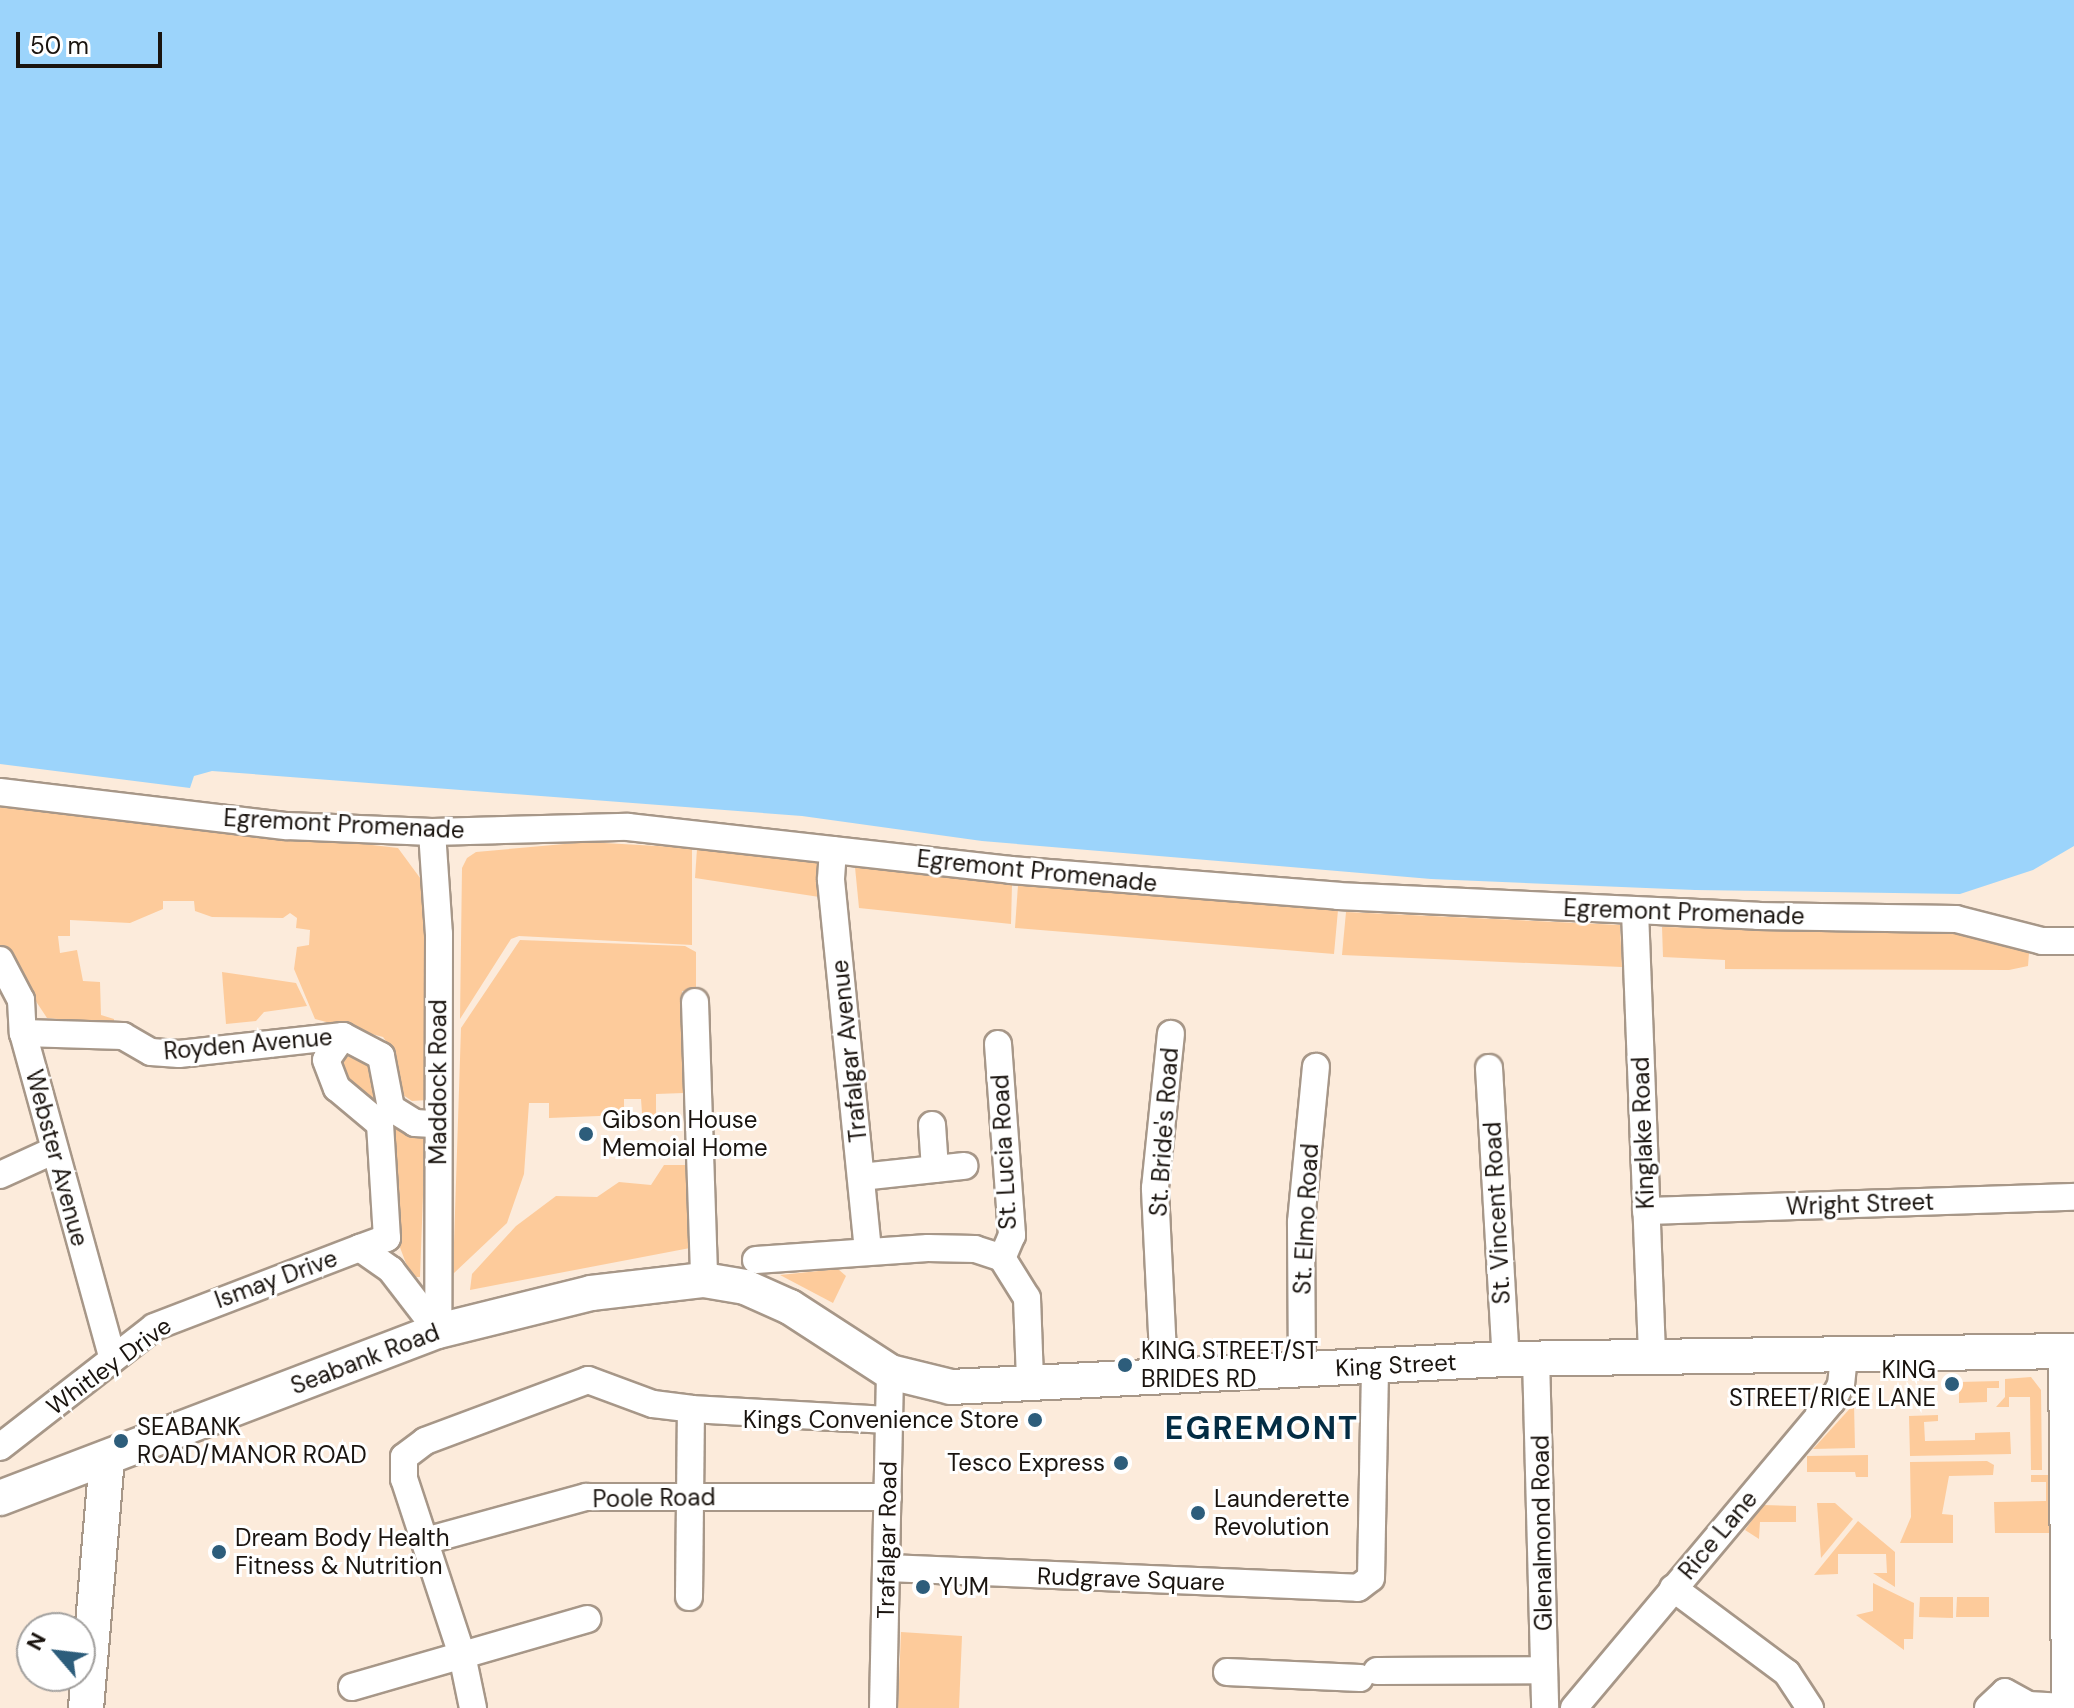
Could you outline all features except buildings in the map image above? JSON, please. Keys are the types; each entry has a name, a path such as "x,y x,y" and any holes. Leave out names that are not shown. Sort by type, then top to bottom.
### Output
{"main road":[{"name":"Seabank Road","path":"0,1498 438,1331 591,1293 750,1273"},
{"name":"King Street","path":"750,1273 790,1307 890,1372 951,1387 1521,1358 2068,1351"},
{"path":"86,1708 107,1458"}],"street":[{"name":"Egremont Promenade","path":"0,792 287,826 432,832 616,826 1172,884 1635,911 1956,919 2042,941 2074,941"},
{"name":"Maddock Road","path":"432,832 439,934 438,1331"},
{"name":"Trafalgar Avenue","path":"833,850 831,880 868,1251"},
{"name":"Kinglake Road","path":"1635,911 1652,1355"},
{"name":"Webster Avenue","path":"0,960 21,1000 23,1033 113,1359"},
{"path":"695,1002 704,1280"},
{"name":"Royden Avenue","path":"23,1033 123,1036 151,1052 179,1054 343,1036 381,1056 391,1108 415,1123 437,1124"},
{"name":"St. Bride's Road","path":"1164,1374 1155,1188 1171,1034"},
{"name":"Ismay Drive","path":"192,1309 387,1238 380,1124 337,1088 326,1060 343,1036"},
{"name":"St. Lucia Road","path":"998,1044 1012,1235 1002,1258"},
{"name":"St. Elmo Road","path":"1302,1371 1301,1222 1316,1067"},
{"name":"St. Vincent Road","path":"1489,1068 1521,1358"},
{"path":"932,1125 935,1169"},
{"path":"0,1175 55,1150"},
{"path":"861,1177 964,1166"},
{"name":"Wright Street","path":"1646,1211 2074,1197"},
{"path":"360,1248 391,1270 438,1331"},
{"name":"Seabank Road","path":"750,1273 868,1251 975,1249 1002,1258"},
{"path":"1002,1258 1027,1298 1030,1381"},
{"name":"Whitley Drive","path":"0,1447 154,1327 192,1309"},
{"path":"1988,1708 2005,1692 2028,1705 2065,1708 2068,1351"},
{"name":"Rice Lane","path":"1574,1708 1832,1401 1841,1385 1844,1355"},
{"name":"Glenalmond Road","path":"1521,1358 1545,1708"},
{"name":"Rudgrave Square","path":"888,1568 1358,1588 1371,1578 1375,1364"},
{"name":"Trafalgar Road","path":"883,1708 890,1372"},
{"path":"473,1708 462,1655 404,1479 404,1457 425,1441 588,1380 653,1404 691,1409 888,1420"},
{"path":"689,1597 691,1409"},
{"name":"Poole Road","path":"425,1541 586,1497 888,1497"},
{"path":"1673,1588 1787,1673 1810,1708"},
{"path":"352,1687 587,1619"},
{"path":"1227,1672 1368,1675 1544,1670"}],"shaded area":[{"path":"0,802 398,848 423,882 428,902 428,1100 412,1101 403,1095 394,1052 383,1037 315,1019 294,969 297,947 309,945 310,930 296,928 297,918 290,913 283,918 212,917 195,911 194,901 163,901 163,909 130,923 70,920 70,936 58,936 60,953 77,950 83,981 100,982 101,1015 114,1019 114,1024 47,1018 0,947"},
{"path":"587,842 692,848 692,945 519,936 511,939 460,1019 462,868 467,858 476,852"},
{"path":"697,849 818,863 826,898 695,878"},
{"path":"855,867 1012,884 1011,924 859,908"},
{"path":"1018,885 1338,910 1334,954 1015,928"},
{"path":"1346,912 1620,925 1622,967 1342,955"},
{"path":"1662,927 1977,933 2029,953 2028,966 2009,970 1725,969 1725,960 1663,957"},
{"path":"520,940 685,946 696,952 696,991 682,991 684,1093 656,1094 656,1127 643,1127 641,1099 624,1099 624,1115 549,1118 549,1103 529,1103 524,1174 507,1223 453,1274 461,1028"},
{"path":"222,972 296,983 307,1006 264,1012 256,1021 226,1024"},
{"path":"362,1053 425,1140 420,1277 411,1277 398,1242 393,1144 343,1081 339,1068 345,1057"},
{"path":"664,1165 687,1165 690,1248 470,1290 472,1274 516,1226 556,1196 597,1197 619,1182 651,1185"},
{"path":"838,1269 846,1276 833,1303 780,1275"},
{"path":"2031,1377 2041,1390 2042,1470 2031,1470 2030,1397 2009,1397 2009,1407 1996,1407 2005,1397 2005,1379"},
{"path":"1999,1381 1999,1388 1987,1388 1987,1402 1959,1403 1959,1382"},
{"path":"1854,1404 1855,1448 1813,1449"},
{"path":"1938,1415 1938,1421 1924,1422 1925,1441 1975,1440 1975,1433 2010,1432 2011,1454 1910,1456 1909,1416"},
{"path":"1868,1455 1868,1477 1856,1477 1855,1472 1807,1472 1807,1456"},
{"path":"1987,1461 1994,1465 1993,1475 1949,1476 1942,1514 1953,1515 1953,1543 1900,1543 1911,1517 1910,1462"},
{"path":"2031,1475 2050,1475 2051,1533 1995,1533 1994,1502 2046,1501 2046,1482 2031,1482"},
{"path":"1817,1503 1835,1503 1853,1519 1821,1558"},
{"path":"1763,1505 1796,1506 1796,1522 1760,1522 1759,1539 1745,1530"},
{"path":"1858,1521 1895,1552 1895,1587 1873,1573 1887,1573 1886,1554 1838,1554 1838,1574 1814,1575"},
{"path":"1873,1583 1914,1603 1913,1639 1904,1639 1904,1650 1856,1615 1873,1611"},
{"path":"1920,1597 1953,1597 1953,1618 1919,1617"},
{"path":"1957,1597 1989,1597 1989,1617 1956,1617"},
{"path":"901,1632 962,1636 959,1708 898,1708"}],"water":[{"path":"0,0 2074,0 2074,846 2033,870 1960,894 1695,890 1431,879 982,841 802,816 212,771 194,776 190,788 0,764"}],"place":[{"name":"Gibson House Memoial Home","path":"586,1134"},
{"name":"KING STREET/ST BRIDES RD","path":"1125,1365"},
{"name":"KING STREET/RICE LANE","path":"1952,1384"},
{"name":"Kings Convenience Store","path":"1035,1420"},
{"name":"SEABANK ROAD/MANOR ROAD","path":"121,1441"},
{"name":"Tesco Express","path":"1121,1463"},
{"name":"Launderette Revolution","path":"1198,1513"},
{"name":"Dream Body Health Fitness & Nutrition","path":"219,1552"},
{"name":"YUM","path":"923,1587"}],"district":[{"name":"EGREMONT","path":"1262,1428"}]}
